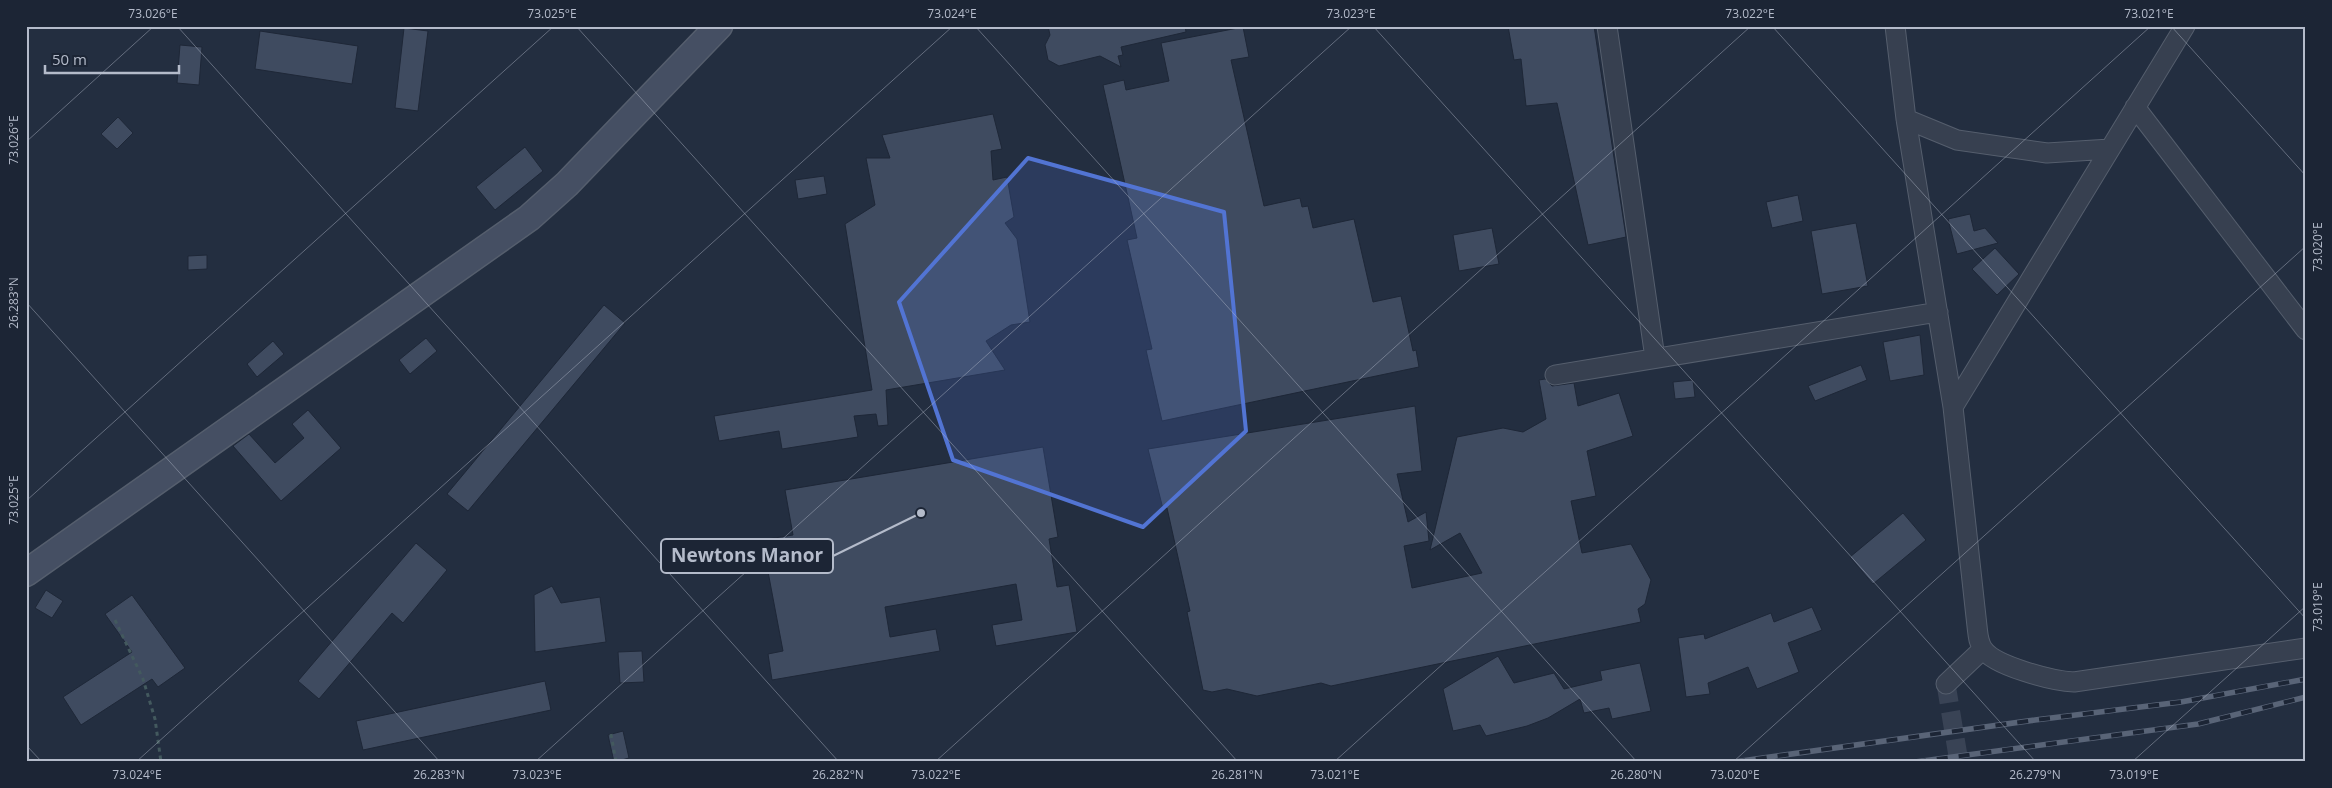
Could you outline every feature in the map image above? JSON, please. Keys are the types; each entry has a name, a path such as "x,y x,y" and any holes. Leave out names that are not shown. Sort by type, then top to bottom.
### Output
{"street":[{"path":"26,573 529,218 567,184 719,26"},
{"path":"1607,26 1655,358"},
{"path":"1895,26 1906,119 1952,407 1977,626 1983,650 1991,657 2049,679 2074,682 2306,648"},
{"path":"1952,407 2185,26"},
{"path":"2135,108 2306,330"},
{"path":"1906,119 1957,140 2038,152 2110,148"},
{"path":"1555,375 1938,312"},
{"path":"1946,684 1983,650"}],"path":[{"path":"115,620 143,679 155,719 162,762"},
{"path":"611,734 616,762"}],"highlighted area":[{"path":"1028,158 1224,212 1246,431 1143,527 953,460 899,302"}],"building":[{"path":"1048,26 1185,26 1186,32 1121,47 1123,55 1118,56 1121,67 1100,56 1059,66 1048,60 1045,45 1050,35"},
{"path":"1508,26 1594,26 1626,237 1588,245 1557,103 1526,106 1521,59 1514,60"},
{"path":"1243,27 1249,57 1231,60 1264,206 1300,198 1302,207 1308,206 1313,228 1354,219 1373,302 1401,296 1413,351 1416,350 1419,367 1162,421 1146,350 1152,349 1127,240 1137,238 1103,85 1124,80 1126,90 1169,81 1161,43"},
{"path":"404,28 428,31 418,111 395,108"},
{"path":"260,31 358,46 352,84 255,69"},
{"path":"180,45 202,47 199,85 177,83"},
{"path":"993,114 1002,149 991,151 993,180 1007,177 1014,217 1005,223 1017,239 1030,322 1011,325 986,341 1005,370 886,390 888,425 878,426 876,414 854,416 858,437 782,449 779,431 719,441 714,416 872,390 845,224 875,205 866,158 890,158 882,135"},
{"path":"118,117 133,133 117,149 101,134"},
{"path":"525,147 543,171 495,210 476,187"},
{"path":"824,176 827,194 798,199 795,180"},
{"path":"1798,195 1803,221 1772,228 1766,202"},
{"path":"1970,214 1974,231 1985,228 1998,243 1957,254 1948,219"},
{"path":"1856,223 1868,286 1822,294 1811,231"},
{"path":"1492,228 1499,264 1459,271 1453,235"},
{"path":"1995,248 2019,274 1997,295 1972,269"},
{"path":"207,255 207,269 188,270 188,256"},
{"path":"604,305 625,323 468,511 447,494"},
{"path":"1920,335 1924,375 1890,381 1883,342"},
{"path":"426,338 437,351 410,374 399,360"},
{"path":"273,341 284,354 257,377 247,364"},
{"path":"1861,365 1867,380 1815,401 1808,386"},
{"path":"1545,379 1552,386 1574,383 1578,406 1619,393 1633,436 1587,451 1596,496 1571,501 1582,553 1631,544 1651,580 1645,604 1638,609 1641,622 1331,686 1321,683 1257,696 1227,689 1212,692 1203,690 1187,612 1190,611 1167,508 1163,509 1148,449 1415,406 1422,471 1397,474 1408,522 1426,512 1429,541 1404,546 1412,588 1482,573 1460,533 1430,550 1457,437 1503,428 1523,432 1546,419 1539,380"},
{"path":"1693,380 1695,397 1675,399 1673,382"},
{"path":"308,410 341,448 281,501 233,446 249,434 275,463 304,438 292,424"},
{"path":"1043,447 1058,537 1049,539 1057,587 1069,585 1077,632 996,646 992,625 1022,620 1016,584 885,607 890,637 936,629 940,651 772,680 768,654 783,651 762,540 793,535 785,490"},
{"path":"1903,513 1926,540 1873,584 1850,557"},
{"path":"416,543 447,570 403,623 392,613 319,699 298,681"},
{"path":"552,586 561,603 600,597 606,642 535,652 534,595"},
{"path":"46,590 63,601 52,618 35,608"},
{"path":"132,595 185,668 158,687 152,679 81,725 63,697 132,652 105,614"},
{"path":"1812,607 1822,630 1788,643 1799,672 1757,689 1748,667 1708,683 1710,694 1686,697 1678,638 1704,634 1705,639 1771,613 1774,622"},
{"path":"642,651 644,682 620,683 618,652"},
{"path":"1498,656 1514,683 1554,673 1564,689 1602,680 1600,671 1640,663 1651,711 1612,719 1609,708 1584,713 1580,699 1548,718 1527,726 1486,736 1480,725 1453,731 1443,689"},
{"path":"545,681 551,710 363,750 356,721"},
{"path":"623,731 629,758 614,762 608,735"}],"tunnel":[{"path":"1946,684 1959,762"}],"railway":[{"path":"1734,762 2035,720 2181,702 2306,679"},
{"path":"1915,762 2198,724 2306,697"}],"place":[{"name":"Newtons Manor","path":"921,513"}]}
